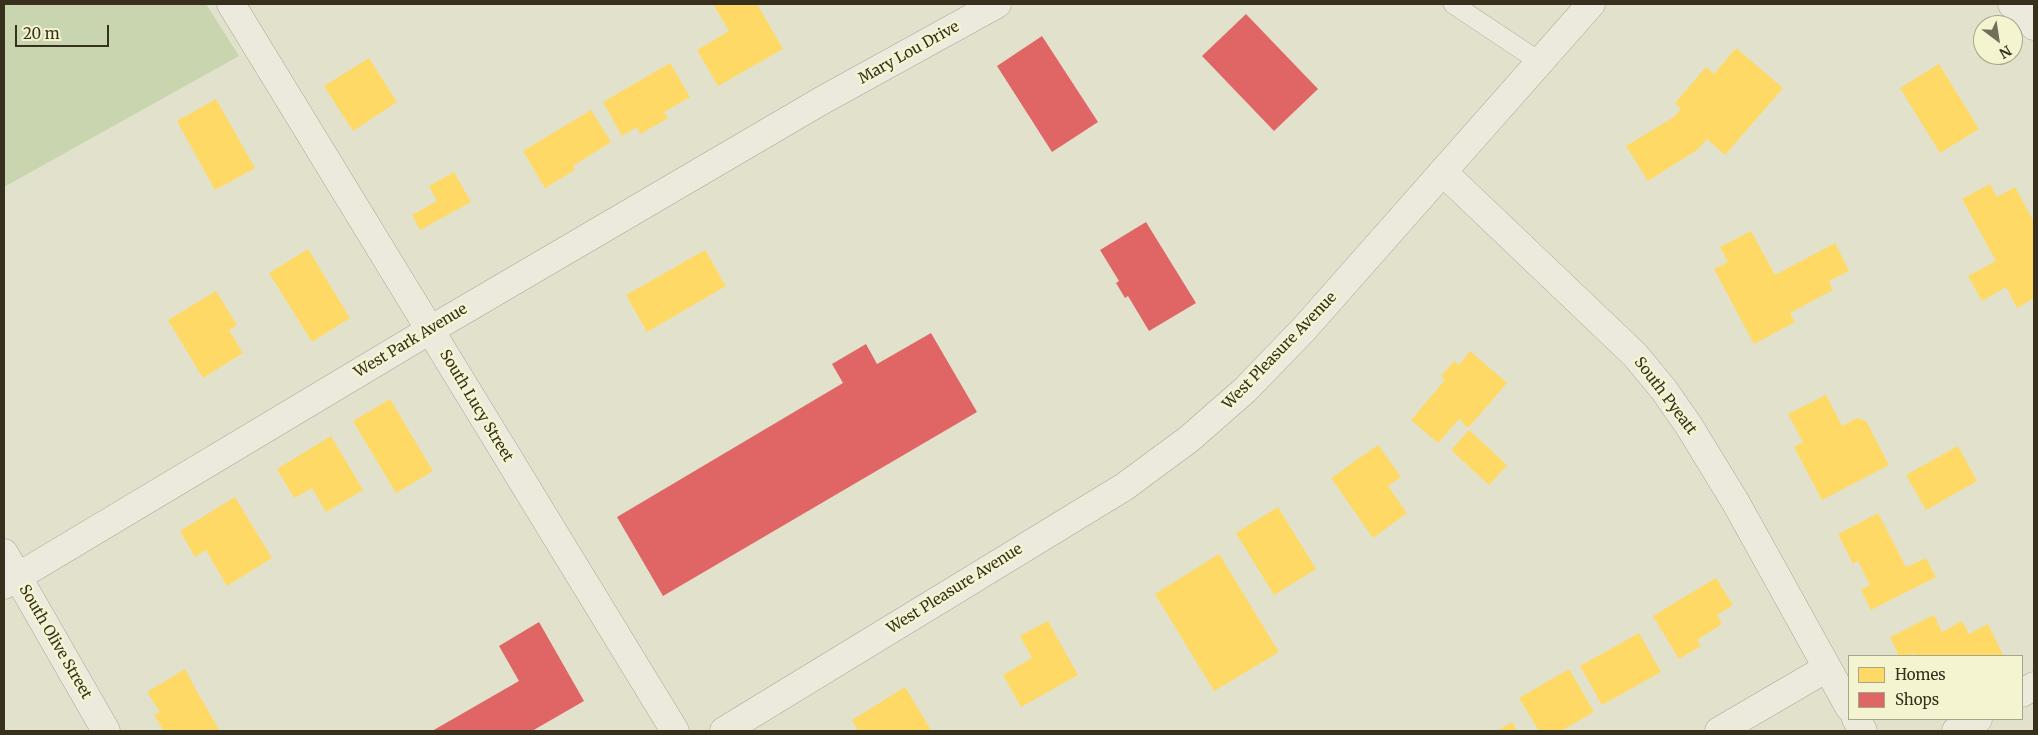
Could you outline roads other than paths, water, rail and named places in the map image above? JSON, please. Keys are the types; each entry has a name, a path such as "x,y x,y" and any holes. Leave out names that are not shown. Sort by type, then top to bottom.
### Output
{"street":[{"name":"South Lucy Street","path":"231,4 675,731"},
{"name":"Mary Lou Drive","path":"821,101 996,4"},
{"name":"West Pleasure Avenue","path":"724,731 1124,487 1188,440 1246,390 1304,329 1590,4"},
{"path":"2012,4 2034,26"},
{"name":"West Park Avenue","path":"11,581 430,330 821,101"},
{"name":"South Pyeatt","path":"1443,172 1635,355 1664,390 1689,426 1736,503 1848,704"},
{"name":"South Olive Street","path":"4,553 11,581 106,731"},
{"path":"1719,731 1827,668"},
{"path":"2023,692 2034,686"},
{"path":"1857,720 1863,731"},
{"path":"1956,731 1976,720"}],"lane":[{"path":"1453,4 1540,62"}]}
